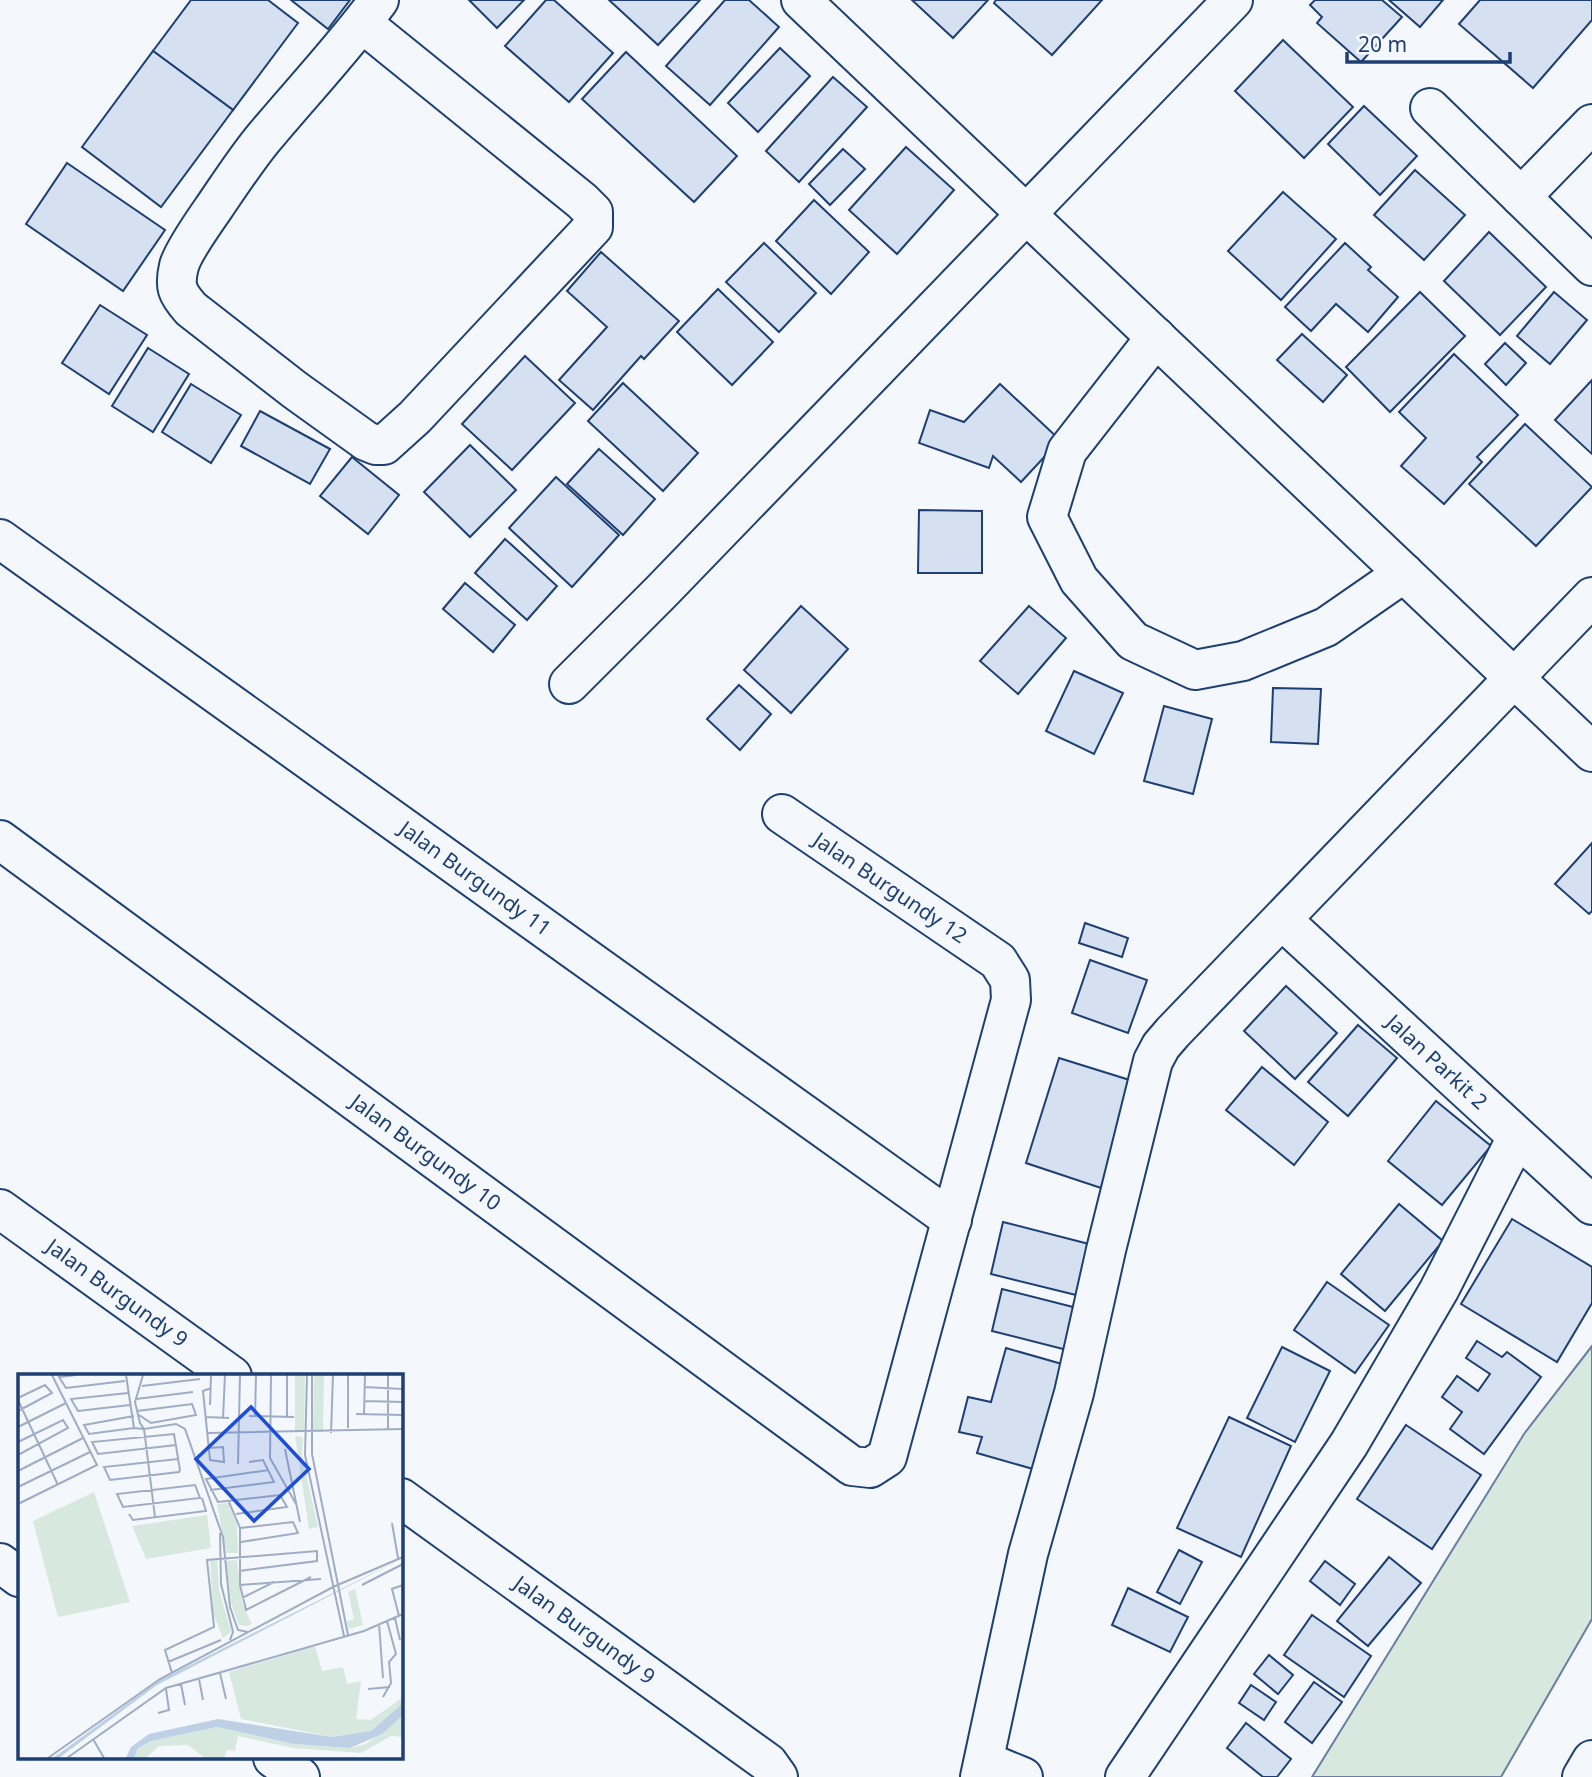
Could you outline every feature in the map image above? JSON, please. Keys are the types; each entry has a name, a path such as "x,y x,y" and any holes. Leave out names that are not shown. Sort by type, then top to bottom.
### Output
{"street":[{"path":"801,0 1592,752"},
{"path":"569,684 1233,0"},
{"path":"371,11 593,212 593,228 415,417 384,445 366,441 295,390 191,309 180,297 177,289 180,263 228,187 261,142 371,11"},
{"path":"1430,108 1592,266"},
{"path":"1521,197 1592,124"},
{"path":"1156,337 1067,451 1047,517 1079,580 1133,641 1195,670 1243,661 1326,627 1404,573"},
{"name":"Jalan Burgundy 11","path":"0,539 953,1220"},
{"path":"1023,1777 982,1769 1028,1554 1074,1393 1153,1061 1173,1032 1592,597"},
{"name":"Jalan Burgundy 12","path":"782,814 998,961 1010,980 1011,1000 953,1220"},
{"name":"Jalan Burgundy 10","path":"0,841 852,1466 870,1468 887,1457 953,1220"},
{"name":"Jalan Parkit 2","path":"1282,920 1592,1205"},
{"path":"1125,1777 1349,1444 1439,1290 1517,1137"},
{"name":"Jalan Burgundy 9","path":"0,1209 229,1374"},
{"name":"Jalan Burgundy 9","path":"402,1499 773,1770"},
{"path":"0,1563 18,1576"},
{"path":"276,1760 300,1777"},
{"path":"1582,1777 1592,1760"}],"shaded area":[{"path":"1592,1346 1592,1619 1501,1777 1312,1777 1524,1434"}],"building":[{"path":"191,0 268,0 298,23 233,110 153,51"},
{"path":"291,0 350,0 328,29"},
{"path":"469,0 524,0 497,28"},
{"path":"546,0 554,0 613,53 569,102 505,46"},
{"path":"609,0 700,0 658,45"},
{"path":"725,0 749,0 779,27 710,105 666,66"},
{"path":"912,0 988,0 953,38"},
{"path":"996,0 1102,0 1052,55 994,3"},
{"path":"1315,0 1382,0 1402,17 1361,62 1317,23 1322,17 1310,5"},
{"path":"1389,0 1443,0 1420,27"},
{"path":"1480,0 1592,0 1592,20 1533,88 1459,24"},
{"path":"1283,40 1353,107 1304,158 1235,91"},
{"path":"780,48 810,76 758,132 728,103"},
{"path":"153,51 233,110 161,207 82,147"},
{"path":"626,52 737,156 694,202 582,99"},
{"path":"833,77 867,107 799,182 766,151"},
{"path":"1364,106 1417,156 1380,195 1328,144"},
{"path":"906,147 954,190 897,254 849,210"},
{"path":"843,149 865,169 830,205 809,184"},
{"path":"67,163 165,230 123,291 26,224"},
{"path":"1415,170 1465,215 1424,260 1374,215"},
{"path":"1283,192 1336,239 1281,300 1228,251"},
{"path":"814,200 869,252 831,294 776,241"},
{"path":"1489,232 1546,287 1500,335 1444,281"},
{"path":"764,243 816,293 779,332 726,282"},
{"path":"1345,243 1371,267 1368,270 1398,297 1368,332 1336,304 1311,331 1285,307"},
{"path":"601,252 679,321 644,359 641,356 593,410 559,380 607,327 567,291"},
{"path":"718,289 773,342 732,385 677,332"},
{"path":"1420,292 1465,336 1390,412 1346,367"},
{"path":"1554,292 1587,320 1550,364 1517,336"},
{"path":"100,305 147,335 109,394 62,363"},
{"path":"1302,334 1347,375 1323,402 1277,360"},
{"path":"1505,343 1526,363 1506,385 1485,364"},
{"path":"148,348 189,374 153,432 112,406"},
{"path":"1454,354 1518,415 1477,457 1482,462 1444,504 1401,466 1426,438 1399,412"},
{"path":"525,356 575,403 512,470 462,424"},
{"path":"1592,380 1592,454 1555,420"},
{"path":"623,383 698,453 663,491 588,421"},
{"path":"191,384 241,415 211,463 162,432"},
{"path":"1000,384 1060,440 1021,482 993,456 989,468 919,443 930,410 964,422"},
{"path":"260,411 330,449 310,484 241,446"},
{"path":"1525,424 1592,487 1536,546 1469,484"},
{"path":"470,445 516,490 470,537 424,492"},
{"path":"599,449 655,499 623,535 567,484"},
{"path":"352,457 399,495 368,534 320,496"},
{"path":"556,477 619,535 572,587 509,528"},
{"path":"919,510 982,511 982,573 918,573"},
{"path":"505,539 557,586 527,620 475,573"},
{"path":"465,583 515,625 493,652 443,609"},
{"path":"801,606 848,649 791,713 744,670"},
{"path":"1029,606 1066,638 1018,694 980,661"},
{"path":"1074,671 1123,693 1094,754 1046,731"},
{"path":"739,685 771,714 740,750 707,719"},
{"path":"1273,688 1321,689 1318,744 1271,742"},
{"path":"1164,706 1212,719 1193,794 1144,781"},
{"path":"1592,843 1592,911 1589,914 1555,884"},
{"path":"1085,923 1128,938 1122,957 1079,943"},
{"path":"1090,960 1147,980 1128,1033 1072,1013"},
{"path":"1286,986 1337,1033 1295,1079 1244,1031"},
{"path":"1358,1025 1397,1058 1348,1116 1308,1082"},
{"path":"1059,1058 1136,1082 1101,1188 1026,1163"},
{"path":"1262,1067 1328,1122 1294,1165 1226,1110"},
{"path":"1436,1101 1491,1146 1442,1205 1388,1161"},
{"path":"1399,1204 1443,1241 1385,1311 1341,1274"},
{"path":"1512,1219 1592,1267 1592,1303 1557,1362 1461,1304"},
{"path":"1003,1222 1089,1244 1076,1295 991,1274"},
{"path":"1327,1282 1389,1325 1355,1373 1294,1330"},
{"path":"1002,1289 1081,1309 1071,1351 992,1331"},
{"path":"1477,1341 1502,1357 1507,1352 1541,1377 1484,1454 1450,1429 1462,1412 1442,1397 1457,1376 1478,1391 1490,1374 1466,1358"},
{"path":"1282,1347 1330,1371 1295,1442 1247,1418"},
{"path":"1006,1348 1069,1366 1040,1471 977,1453 982,1437 959,1432 968,1397 991,1402"},
{"path":"1229,1417 1291,1446 1241,1557 1177,1528"},
{"path":"1406,1425 1481,1475 1432,1549 1357,1499"},
{"path":"1179,1550 1202,1562 1180,1604 1157,1592"},
{"path":"1389,1557 1421,1583 1368,1646 1337,1621"},
{"path":"1325,1561 1355,1584 1340,1605 1310,1581"},
{"path":"1128,1588 1188,1617 1170,1652 1112,1625"},
{"path":"1312,1615 1371,1656 1344,1697 1284,1655"},
{"path":"1269,1655 1293,1675 1278,1694 1254,1674"},
{"path":"1314,1682 1342,1702 1312,1743 1285,1722"},
{"path":"1251,1685 1276,1702 1264,1720 1239,1703"},
{"path":"1246,1723 1291,1759 1277,1777 1263,1777 1227,1748"}]}
